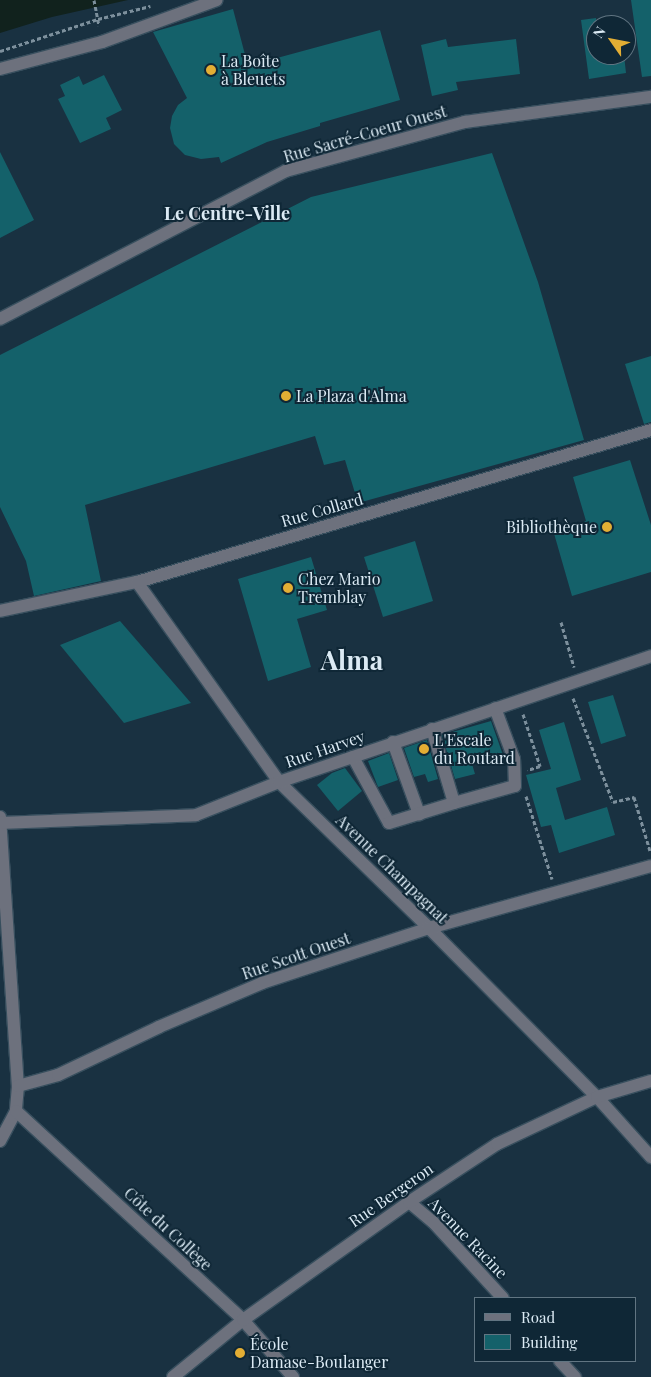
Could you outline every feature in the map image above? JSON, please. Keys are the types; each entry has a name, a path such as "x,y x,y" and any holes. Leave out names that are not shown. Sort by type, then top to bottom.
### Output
{"street":[{"path":"0,69 102,42 217,0"},
{"name":"Rue Sacré-Coeur Ouest","path":"0,319 286,171 465,122 651,98"},
{"name":"Rue Collard","path":"0,611 137,582 651,430"},
{"name":"Avenue Champagnat","path":"137,582 279,782 429,928 597,1097 651,1158"},
{"name":"Rue Harvey","path":"0,822 192,815 279,782 566,682 651,656"},
{"path":"353,756 389,823 515,786 514,759 495,708"},
{"path":"432,729 454,803"},
{"path":"394,742 419,814"},
{"path":"0,817 18,1086 16,1111 0,1141"},
{"name":"Rue Scott Ouest","path":"18,1086 58,1075 159,1027 262,983 429,928 651,866"},
{"name":"Rue Bergeron","path":"174,1377 243,1320 409,1202 497,1144 597,1097 651,1081"},
{"name":"Côte du Collège","path":"16,1111 243,1320 294,1377"},
{"name":"Avenue Racine","path":"409,1202 433,1222 502,1297"},
{"path":"561,1362 575,1377"}],"path":[{"path":"94,0 102,42"},
{"path":"0,51 98,20 156,5"},
{"path":"561,622 572,661"},
{"path":"566,682 613,802 634,797 651,854"},
{"path":"526,771 540,766 530,732"},
{"path":"525,791 556,892"}],"shaded area":[{"path":"0,0 128,0 52,17 0,33"}],"building":[{"path":"631,0 651,0 651,76 642,77 636,35 636,15 633,15"},
{"path":"233,9 248,66 380,30 400,100 320,123 320,126 267,142 221,163 219,157 201,159 185,155 174,144 170,128 172,116 178,105 187,98 153,32"},
{"path":"586,19 586,57 581,20"},
{"path":"446,39 448,47 516,39 520,74 456,82 458,90 432,96 421,45"},
{"path":"587,65 625,65 626,73 589,79"},
{"path":"104,75 122,110 106,118 111,129 80,143 58,99 65,96 60,85 79,76 83,85"},
{"path":"0,152 34,220 0,238"},
{"name":"La Plaza d'Alma","path":"492,153 538,282 584,440 358,503 345,460 324,465 315,436 85,505 101,581 34,596 26,561 0,507 0,355 311,197"},
{"path":"651,356 651,422 644,424 625,364"},
{"name":"Bibliothèque","path":"630,460 651,525 651,572 572,596 553,530 586,521 573,477"},
{"path":"415,541 433,601 383,617 364,557"},
{"path":"311,557 327,610 297,619 311,667 268,681 238,579"},
{"path":"120,621 191,703 124,723 60,645"},
{"path":"613,695 626,736 601,744 588,702"},
{"path":"491,721 503,755 472,764 475,774 455,779 442,735"},
{"path":"564,722 581,780 556,788 565,820 607,807 615,835 559,853 551,825 541,827 526,775 551,769 539,730"},
{"path":"427,740 438,779 428,782 425,774 414,777 404,748"},
{"path":"389,753 398,780 378,787 368,761"},
{"path":"345,768 362,791 338,811 317,785 332,773"}],"place":[{"name":"La Boîte à Bleuets","path":"211,70"},
{"name":"La Plaza d'Alma","path":"286,396"},
{"name":"Bibliothèque","path":"607,527"},
{"name":"Chez Mario Tremblay","path":"288,588"},
{"name":"L'Escale du Routard","path":"424,749"},
{"name":"École Damase-Boulanger","path":"240,1353"}],"district":[{"name":"Le Centre-Ville","path":"227,213"},
{"name":"Alma","path":"352,660"}]}
